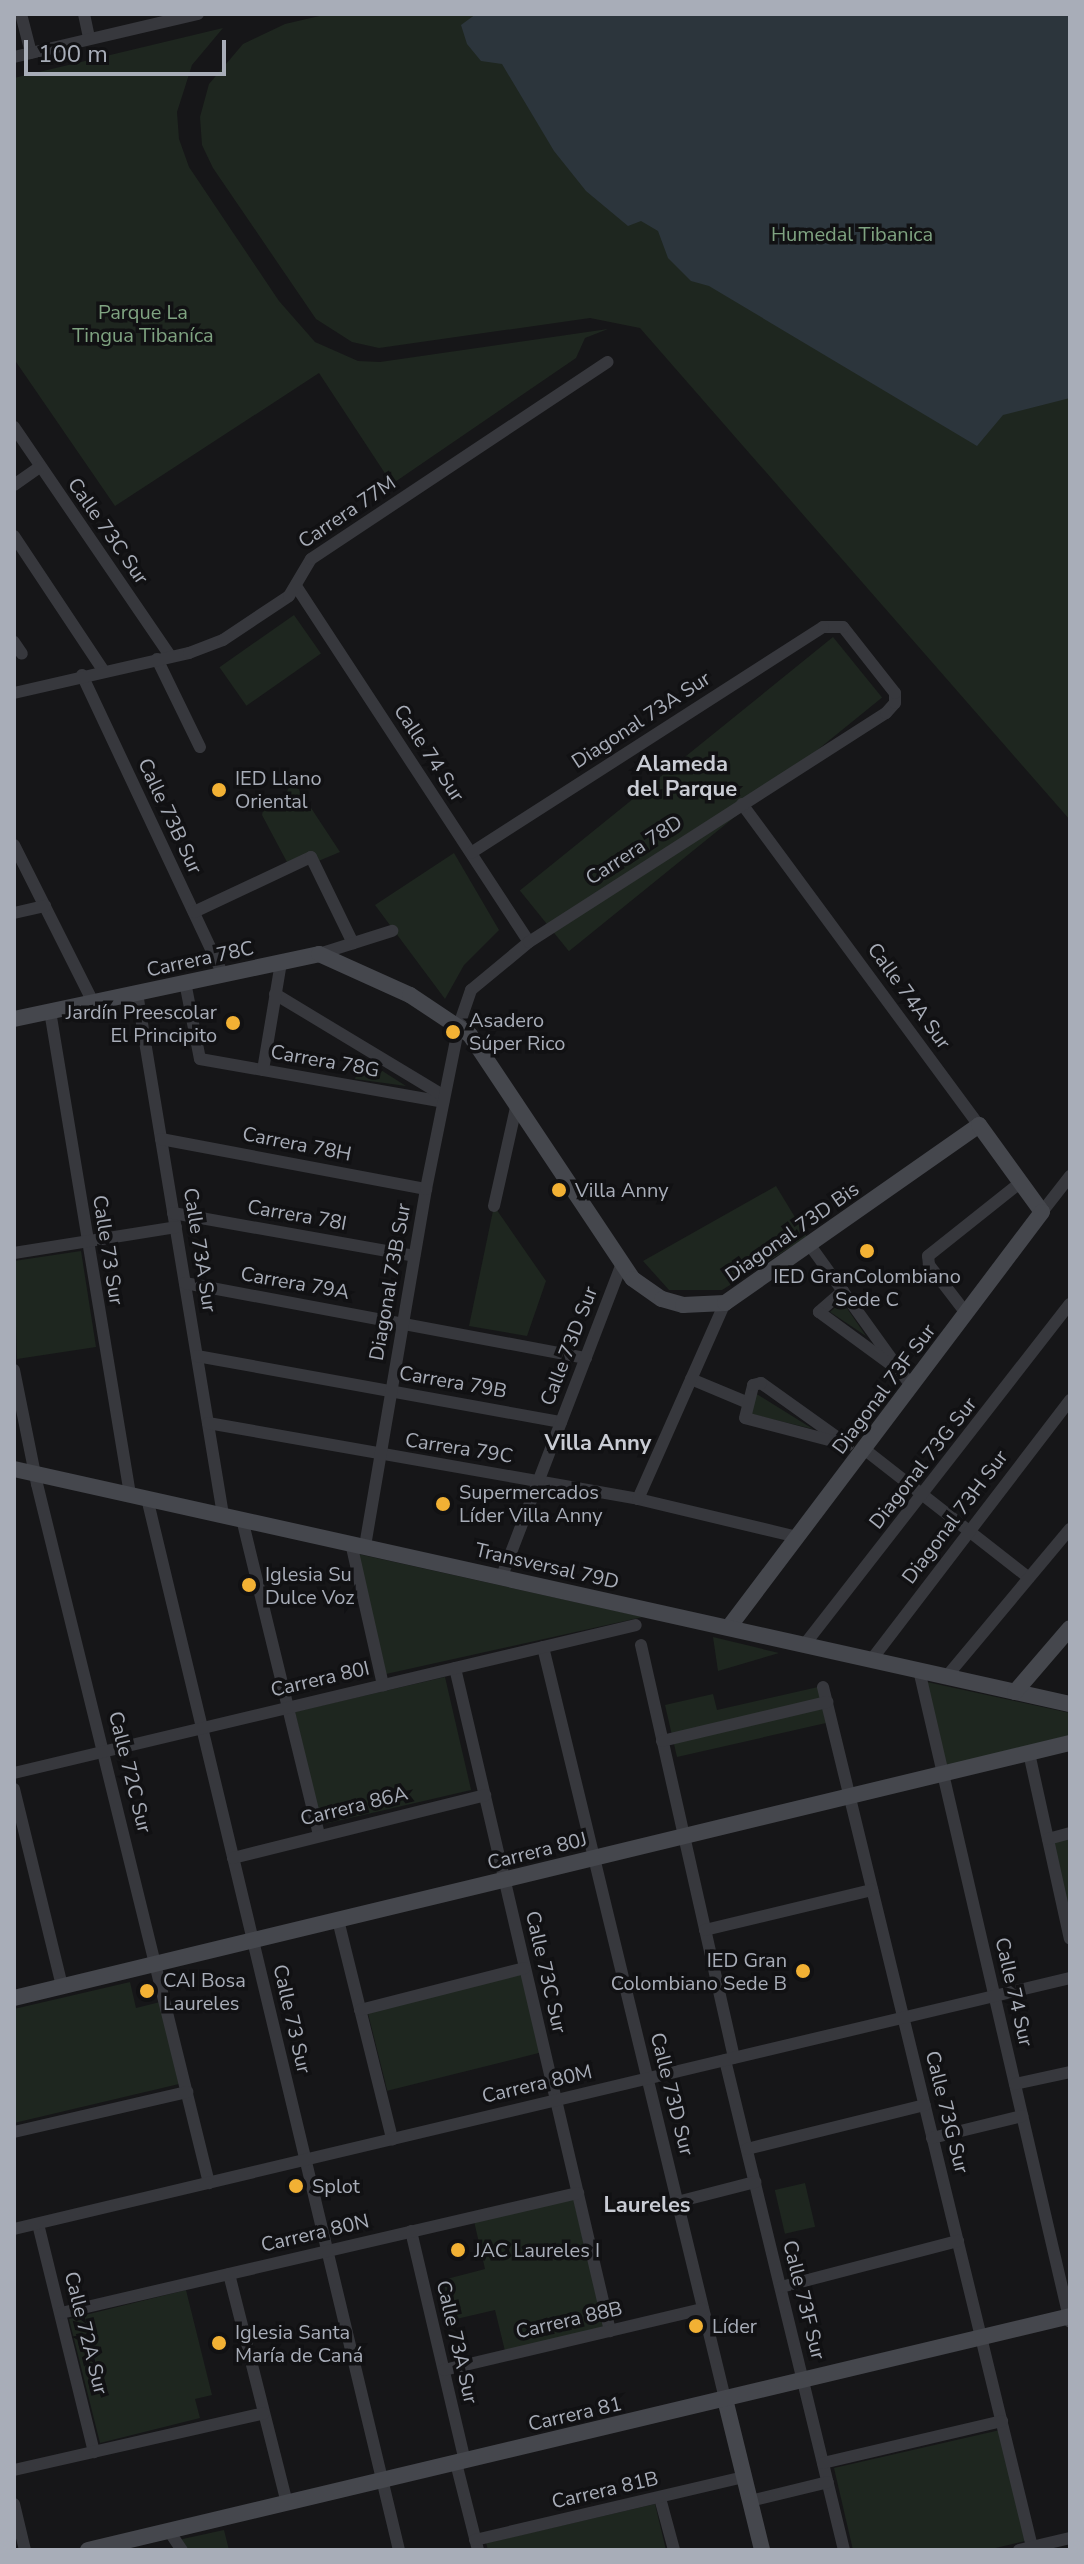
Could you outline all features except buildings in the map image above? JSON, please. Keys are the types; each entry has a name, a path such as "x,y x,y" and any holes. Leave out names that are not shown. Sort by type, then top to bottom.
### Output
{"street":[{"path":"21,14 31,53"},
{"path":"84,14 89,37"},
{"path":"14,57 154,19 198,14"},
{"name":"Carrera 77M","path":"14,693 103,670 171,657 223,640 289,596 311,559 608,362"},
{"name":"Calle 73C Sur","path":"14,427 171,657"},
{"path":"14,485 40,467"},
{"path":"14,536 103,670"},
{"name":"Calle 74 Sur","path":"296,586 529,942"},
{"name":"Diagonal 73A Sur","path":"471,853 834,624"},
{"name":"Carrera 78D","path":"459,1025 481,978 529,942 895,703 895,693 843,627 834,624"},
{"path":"14,642 22,654"},
{"path":"157,659 200,747"},
{"name":"Calle 73B Sur","path":"82,675 223,974"},
{"name":"Calle 74A Sur","path":"742,804 1042,1212"},
{"path":"14,845 93,1002"},
{"path":"194,912 304,858 313,860 353,943"},
{"path":"14,913 45,906"},
{"name":"Carrera 78C","path":"14,1019 319,954 392,931"},
{"path":"319,954 410,995 459,1025 481,1048 633,1279 662,1299 683,1305 725,1303"},
{"path":"263,1070 281,962"},
{"name":"Carrera 78G","path":"185,982 200,1059 444,1099"},
{"name":"Calle 73A Sur","path":"137,993 223,1515"},
{"path":"275,994 444,1099"},
{"name":"Calle 73 Sur","path":"50,1011 130,1494"},
{"name":"Diagonal 73B Sur","path":"383,1685 358,1544 380,1456 426,1189 459,1025"},
{"path":"494,1206 517,1103"},
{"name":"Diagonal 73D Bis","path":"638,1499 725,1303 979,1125"},
{"name":"Carrera 78H","path":"161,1139 426,1189"},
{"name":"Diagonal 73F Sur","path":"729,1627 1070,1176"},
{"path":"966,1313 927,1260 1021,1182"},
{"name":"Carrera 78I","path":"173,1213 414,1256"},
{"path":"14,1253 176,1227"},
{"path":"809,1244 911,1386"},
{"name":"Calle 73D Sur","path":"502,1576 622,1264"},
{"name":"Carrera 79A","path":"185,1283 586,1358"},
{"path":"843,1291 819,1312 899,1370"},
{"name":"Diagonal 73G Sur","path":"805,1644 1070,1304"},
{"name":"Carrera 79B","path":"197,1356 561,1422"},
{"name":"Calle 72C Sur","path":"14,1370 34,1473 105,1751 209,2183"},
{"path":"691,1379 746,1402"},
{"path":"761,1383 848,1445 745,1418 746,1402 753,1385 761,1383"},
{"name":"Diagonal 73H Sur","path":"872,1659 1070,1400"},
{"name":"Carrera 79C","path":"208,1423 380,1456 638,1499 798,1537"},
{"path":"864,1449 1029,1578"},
{"name":"Transversal 79D","path":"14,1469 1070,1704"},
{"name":"Calle 73 Sur","path":"147,1498 399,2550"},
{"path":"242,1519 319,1834"},
{"path":"947,1676 1070,1529"},
{"name":"Carrera 80I","path":"14,1773 636,1625"},
{"path":"1015,1692 1069,1631"},
{"name":"Calle 73F Sur","path":"641,1645 705,1930 747,2149 844,2550"},
{"name":"Calle 73D Sur","path":"543,1647 762,2550"},
{"name":"Calle 73C Sur","path":"455,1668 610,2331"},
{"name":"Calle 74 Sur","path":"919,1670 1070,2319"},
{"name":"Calle 73G Sur","path":"823,1687 1002,2421 1025,2548"},
{"path":"662,1741 827,1702"},
{"name":"Carrera 80J","path":"14,1998 1070,1743"},
{"path":"1029,1753 1070,1939"},
{"path":"14,1789 62,1986"},
{"name":"Carrera 86A","path":"233,1858 319,1834 485,1795"},
{"path":"1048,1839 1070,1833"},
{"path":"705,1930 872,1890"},
{"path":"338,1920 392,2139"},
{"path":"360,2010 525,1968"},
{"name":"Carrera 80M","path":"14,2229 1070,1978"},
{"path":"1015,2084 1070,2072"},
{"path":"14,2132 187,2092"},
{"path":"747,2149 925,2105"},
{"path":"932,2138 1022,2116"},
{"path":"677,2202 755,2182"},
{"name":"Carrera 80N","path":"61,2313 578,2193"},
{"name":"Calle 72A Sur","path":"38,2224 94,2452"},
{"name":"Calle 73A Sur","path":"411,2231 444,2370 477,2545"},
{"path":"781,2287 958,2241"},
{"path":"229,2274 287,2503"},
{"name":"Carrera 88B","path":"444,2370 703,2309"},
{"name":"Carrera 81","path":"88,2550 1070,2319"},
{"path":"14,2470 264,2413"},
{"path":"823,2463 1002,2421"},
{"name":"Carrera 81B","path":"477,2545 744,2477"},
{"path":"750,2501 828,2482"},
{"path":"660,2498 674,2550"},
{"path":"14,2504 25,2550"},
{"path":"169,2531 182,2550"},
{"path":"1025,2548 1070,2538"}],"green space":[{"name":"Humedal Tibanica","path":"328,14 1070,14 1070,820 640,328 590,318 379,348 352,342 316,319 213,168 202,145 200,117 209,84 243,44 285,24"},
{"name":"Parque La Tingua Tibaníca","path":"223,28 192,65 177,112 179,139 189,167 279,301 315,342 358,361 380,362 608,329 585,338 576,358 392,484 319,373 115,506 14,359 14,78"},
{"path":"294,615 321,654 246,706 219,667"},
{"path":"833,637 882,698 569,951 520,891"},
{"path":"292,779 340,852 316,862 288,864 262,815 264,806 284,799"},
{"path":"454,853 499,930 464,965 445,999 375,905"},
{"path":"362,1058 406,1086 355,1079"},
{"path":"776,1186 807,1237 722,1290 669,1290 643,1261"},
{"path":"494,1206 546,1281 527,1336 469,1326"},
{"path":"81,1251 96,1347 17,1359 14,1261"},
{"path":"842,1301 866,1336 830,1312"},
{"path":"755,1393 813,1429 747,1413"},
{"path":"358,1554 643,1617 386,1674"},
{"path":"713,1637 779,1653 718,1671"},
{"path":"445,1677 471,1790 321,1825 295,1712"},
{"path":"927,1682 1070,1713 1070,1735 945,1766"},
{"path":"818,1687 826,1723 677,1757 665,1705 713,1694 717,1710"},
{"path":"1070,1836 1070,1915 1053,1840"},
{"path":"521,1974 541,2053 387,2091 368,2012"},
{"path":"130,1982 136,2008 160,2002 179,2084 14,2123 14,2009"},
{"path":"805,2183 815,2227 785,2234 775,2190"},
{"path":"573,2197 604,2327 505,2351 495,2310 452,2320 443,2280 485,2269 474,2221"},
{"path":"186,2290 212,2395 195,2399 200,2418 100,2443 69,2319"},
{"path":"1000,2430 1025,2541 987,2550 853,2550 834,2468"},
{"path":"655,2504 666,2550 488,2550 486,2543"},
{"path":"224,2530 229,2550 184,2550 178,2540"}],"shaded area":[{"path":"476,14 1070,14 1070,398 1003,415 977,446 709,286 691,281 668,258 658,231 641,221 628,226 586,191 554,151 502,64 481,61 467,44 461,25"}],"place":[{"name":"IED Llano Oriental","path":"219,790"},
{"name":"Jardín Preescolar El Principito","path":"233,1023"},
{"name":"Asadero Súper Rico","path":"453,1032"},
{"name":"Villa Anny","path":"559,1190"},
{"name":"IED GranColombiano Sede C","path":"867,1251"},
{"name":"Supermercados Líder Villa Anny","path":"443,1504"},
{"name":"Iglesia Su Dulce Voz","path":"249,1585"},
{"name":"IED Gran Colombiano Sede B","path":"803,1971"},
{"name":"CAI Bosa Laureles","path":"147,1991"},
{"name":"Splot","path":"296,2186"},
{"name":"JAC Laureles I","path":"458,2250"},
{"name":"Líder","path":"696,2326"},
{"name":"Iglesia Santa María de Caná","path":"219,2343"}],"district":[{"name":"Alameda del Parque","path":"682,776"},
{"name":"Villa Anny","path":"598,1444"},
{"name":"Laureles","path":"647,2206"}]}
